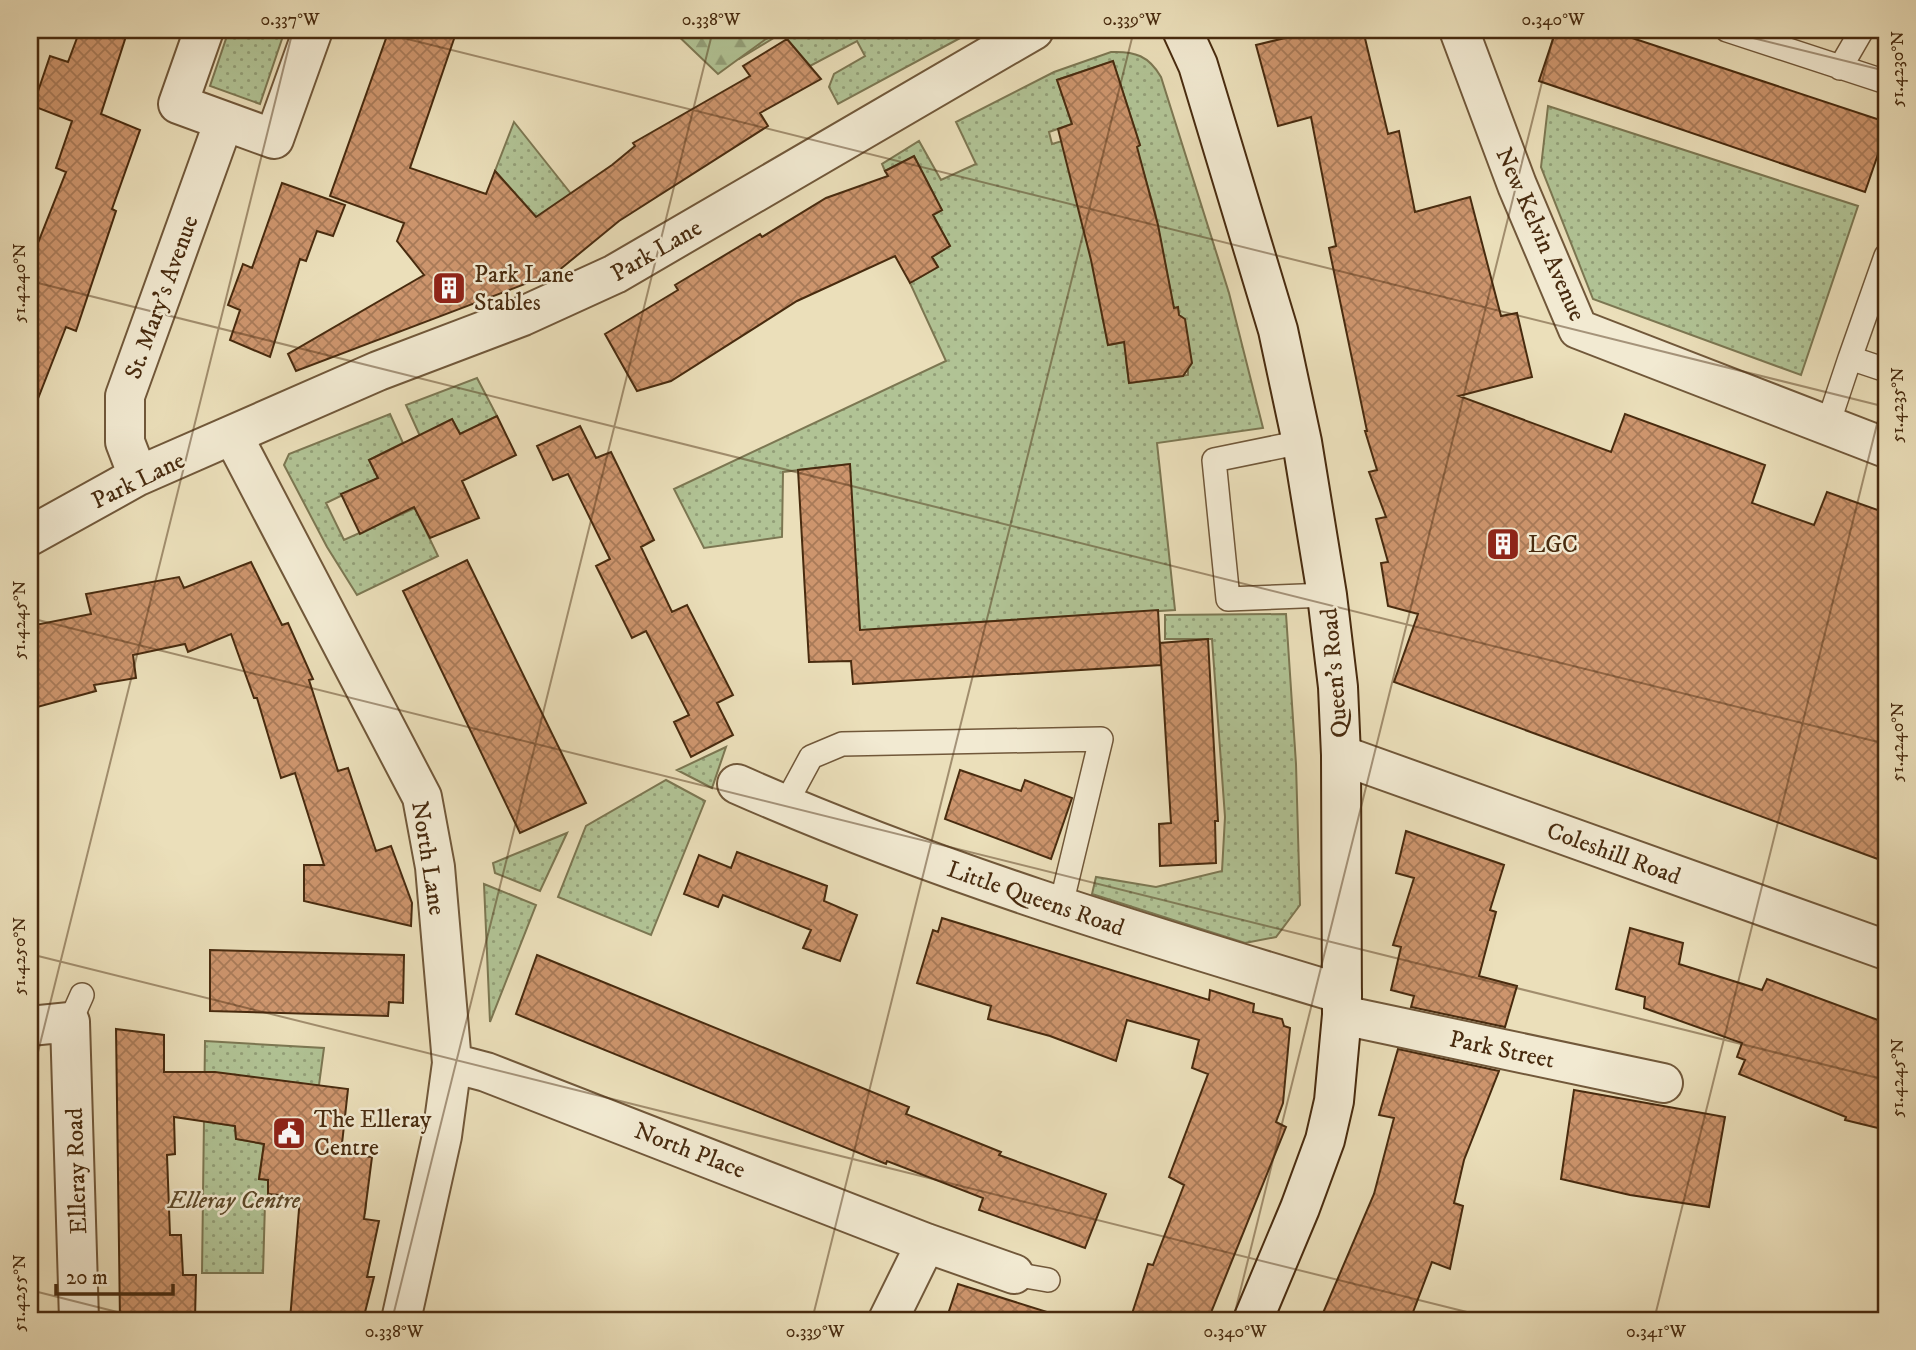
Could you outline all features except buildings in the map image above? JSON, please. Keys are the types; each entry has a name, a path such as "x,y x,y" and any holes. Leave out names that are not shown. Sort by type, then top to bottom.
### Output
{"street":[{"path":"204,30 178,104 274,139 313,30"},
{"name":"Park Lane","path":"30,536 138,476 379,371 569,297 615,274 1034,30"},
{"name":"Queen's Road","path":"1182,30 1198,65 1278,330 1302,442 1327,595 1338,687 1341,755 1342,1004 1334,1101 1325,1140 1254,1320"},
{"name":"New Kelvin Avenue","path":"1459,30 1517,185 1578,329 1886,448"},
{"name":"St. Mary's Avenue","path":"138,476 125,442 125,396 225,121"},
{"name":"North Lane","path":"233,436 422,797 435,867 452,1063 442,1136 401,1320"},
{"name":"Coleshill Road","path":"1341,755 1886,950"},
{"name":"Little Queens Road","path":"737,784 964,876 1342,1004"},
{"name":"Park Street","path":"1342,1004 1663,1083"},
{"name":"Elleray Road","path":"30,1026 76,1008 79,1320"},
{"name":"North Place","path":"452,1063 486,1072 926,1243 1031,1277"},
{"path":"888,1320 926,1243"}],"lane":[{"path":"1727,30 1886,82"},
{"path":"1840,68 1862,30"},
{"path":"1827,427 1886,256"},
{"path":"1850,358 1886,370"},
{"path":"1302,442 1214,460 1228,599 1327,595"},
{"path":"785,805 811,757 842,744 1101,739 1060,909"}],"green space":[{"path":"229,30 285,30 260,104 210,86"},
{"path":"672,30 764,30 770,36 718,74"},
{"path":"714,30 975,30 838,104 829,87 834,74 865,56 857,41 810,66 782,33 739,59"},
{"path":"1111,52 1120,52 1140,56 1152,64 1161,77 1229,293 1263,428 1157,443 1175,610 896,627 853,640 858,603 849,464 783,472 782,537 704,548 674,489 946,361 910,283 938,267 932,257 950,246 933,215 942,210 914,156 885,171 882,164 919,141 941,180 976,164 956,122 1054,72","holes":["1113,61 1140,145 1086,163 1062,141 1052,144 1049,132 1072,124 1057,80","1138,153 1155,212 1171,294","1103,319 1188,369 1188,375 1129,383 1126,360 1131,341 1108,345"]},
{"path":"1548,106 1858,206 1801,375 1593,299 1541,167"},
{"path":"514,122 572,195 540,221 495,171"},
{"path":"477,378 497,416 460,434 452,419 420,436 406,405"},
{"path":"390,414 403,443 369,460 378,478 326,503 344,540 415,508 438,556 357,595 327,547 284,465 289,454"},
{"path":"1286,614 1296,764 1300,905 1276,937 1245,943 1092,894 1096,877 1156,887 1222,871 1225,817 1212,639 1165,639 1165,615"},
{"path":"726,747 712,788 677,770"},
{"path":"666,780 705,801 651,935 558,897 586,826"},
{"path":"567,833 540,891 495,873 493,863"},
{"path":"484,884 536,905 490,1022"},
{"name":"Elleray Centre","path":"205,1041 324,1048 319,1085 222,1124 235,1126 236,1139 264,1144 259,1178 268,1180 268,1194 366,1204 365,1213 265,1203 263,1273 202,1273"}],"place":[{"name":"Park Lane Stables","path":"449,288"},
{"name":"LGC","path":"1503,544"},
{"name":"The Elleray Centre","path":"289,1133"}]}
